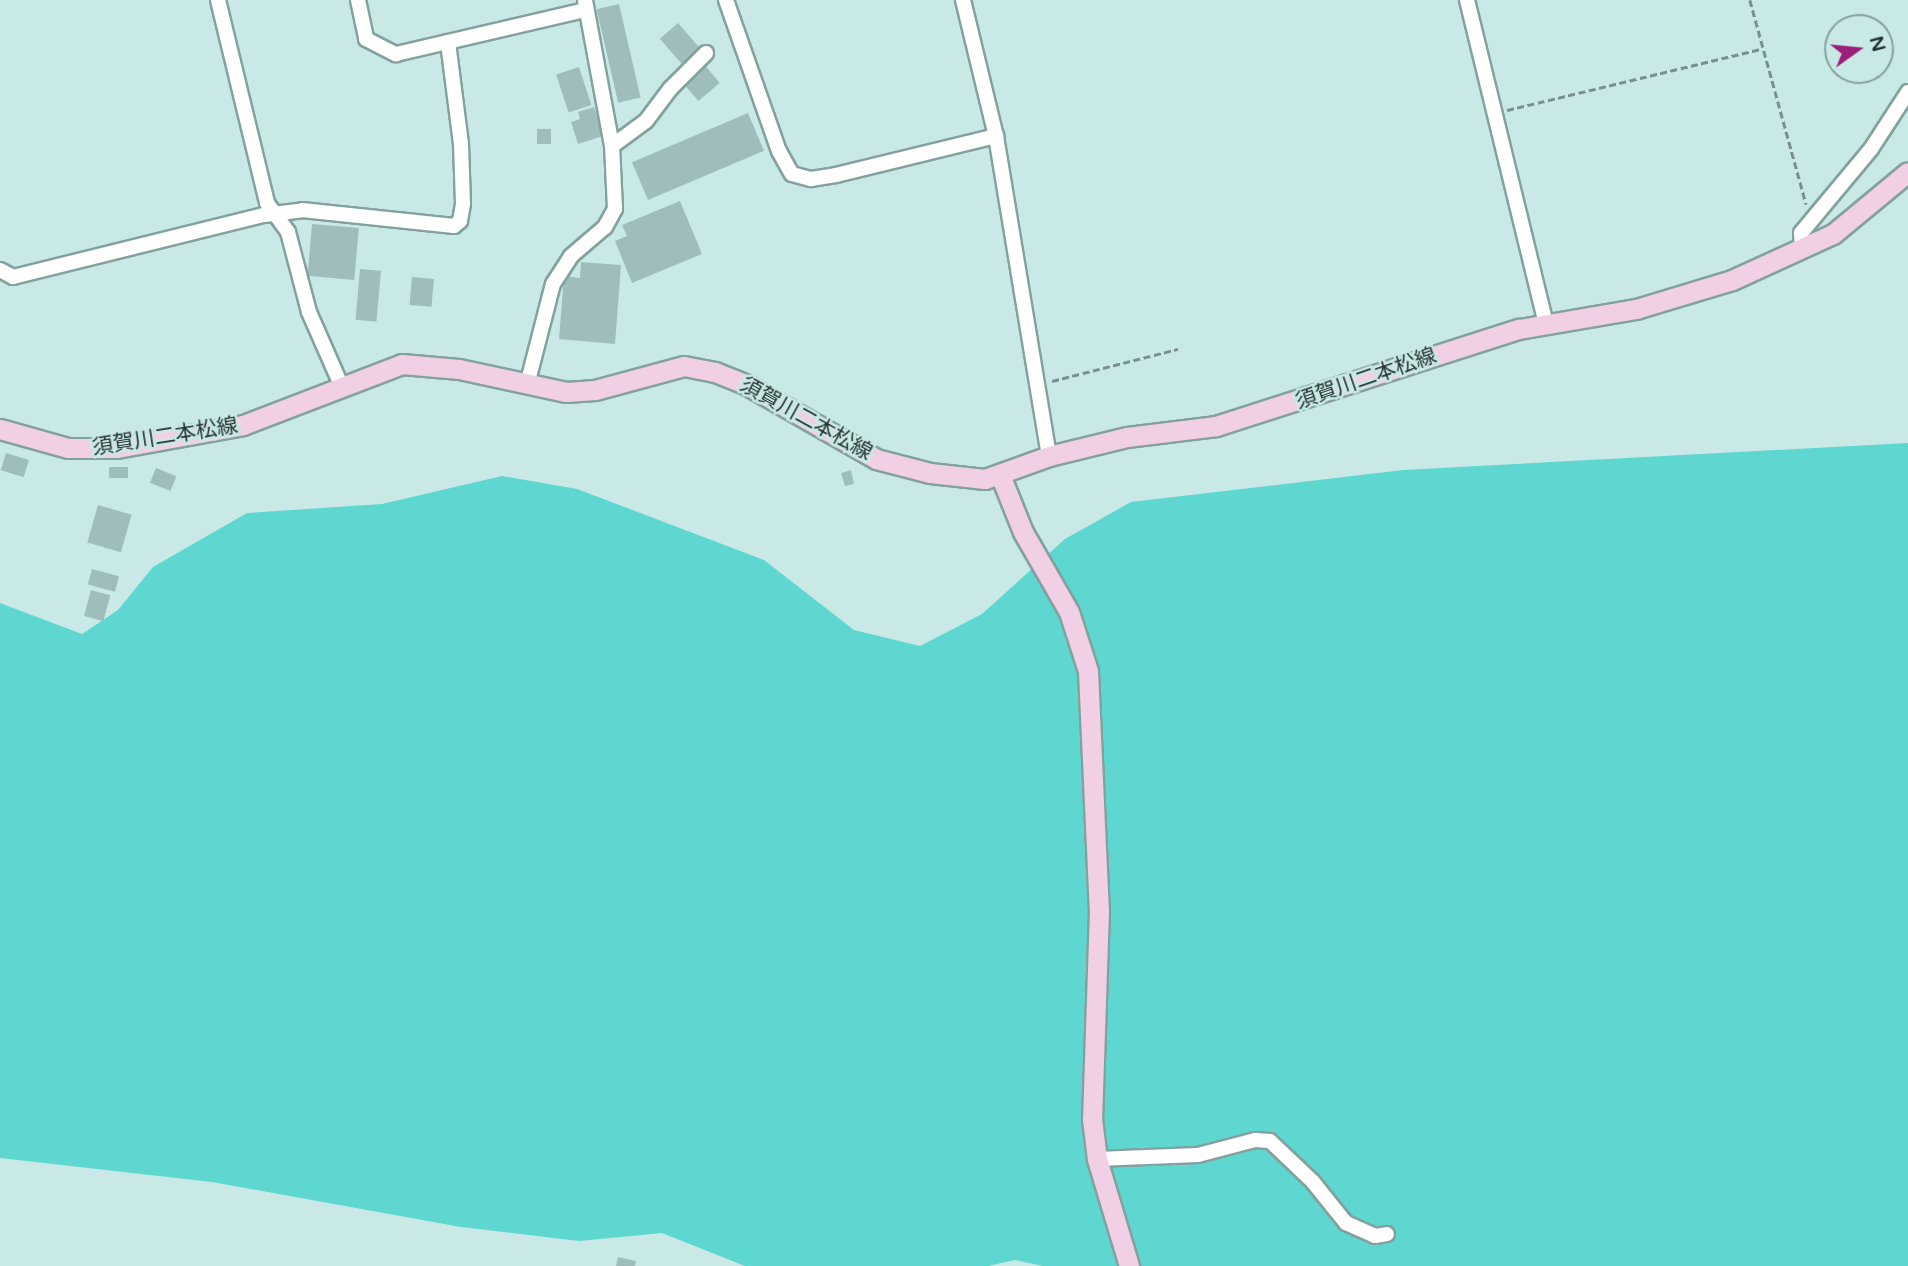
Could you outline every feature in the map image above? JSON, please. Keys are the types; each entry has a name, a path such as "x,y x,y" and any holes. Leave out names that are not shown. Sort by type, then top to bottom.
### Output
{"main road":[{"name":"須賀川二本松線","path":"0,429 68,448 117,448 243,425 385,368 414,363 527,385 595,390 668,368 697,368 747,385 876,458 957,478 1001,477 1049,456 1127,437 1228,423 1519,329 1681,297 1802,250 1833,234 1908,172"},
{"path":"1001,477 1023,532 1069,612 1083,645 1091,692 1099,910 1091,1119 1097,1159 1129,1266"}],"street":[{"path":"218,0 267,203 288,232 309,312 342,387"},
{"path":"358,0 366,38 380,49 396,54 585,5 612,146 615,209 606,227 570,256 553,284 527,385"},
{"path":"726,0 779,151 792,174 801,178 836,175 996,136"},
{"path":"963,0 996,136 1049,456"},
{"path":"1467,0 1546,325"},
{"path":"0,270 13,277 264,215 277,216 302,210 445,227 460,221 461,144 448,42"},
{"path":"612,146 646,121 670,89 706,53"},
{"path":"1802,250 1801,233 1871,149 1908,92"},
{"path":"1097,1159 1198,1155 1255,1140 1270,1141 1313,1182 1346,1223 1376,1236 1387,1234"}],"path":[{"path":"1750,0 1811,220"},
{"path":"1494,113 1762,49"},
{"path":"1039,385 1178,349"}],"shaded area":[{"path":"1908,443 1908,1266 1043,1266 1015,1260 988,1266 745,1266 662,1233 579,1241 461,1227 212,1182 0,1158 0,603 82,634 118,610 153,567 247,513 382,504 502,476 577,489 764,560 854,630 920,646 982,614 1065,539 1131,502 1403,470"}],"building":[{"path":"619,4 641,98 618,103 597,9"},
{"path":"678,23 702,51 684,67 660,39"},
{"path":"703,63 720,83 698,101 682,81"},
{"path":"579,67 591,105 569,112 556,74"},
{"path":"594,107 603,136 578,144 571,122 580,119 578,112"},
{"path":"748,113 764,151 648,200 632,162"},
{"path":"537,129 551,129 551,144 537,144"},
{"path":"680,201 702,254 632,283 615,241 627,236 622,225"},
{"path":"312,224 359,228 354,280 307,276"},
{"path":"581,262 621,265 615,344 559,339 564,276 580,278"},
{"path":"360,269 381,271 376,322 356,320"},
{"path":"412,277 434,279 431,307 410,305"},
{"path":"6,453 29,460 24,477 1,470"},
{"path":"109,467 128,467 128,478 109,478"},
{"path":"156,468 176,476 170,491 150,483"},
{"path":"851,470 854,484 845,486 841,473"},
{"path":"98,505 132,515 121,552 87,542"},
{"path":"92,569 119,576 115,592 88,584"},
{"path":"91,590 110,595 103,621 84,616"},
{"path":"618,1257 636,1261 635,1266 616,1266"}]}
